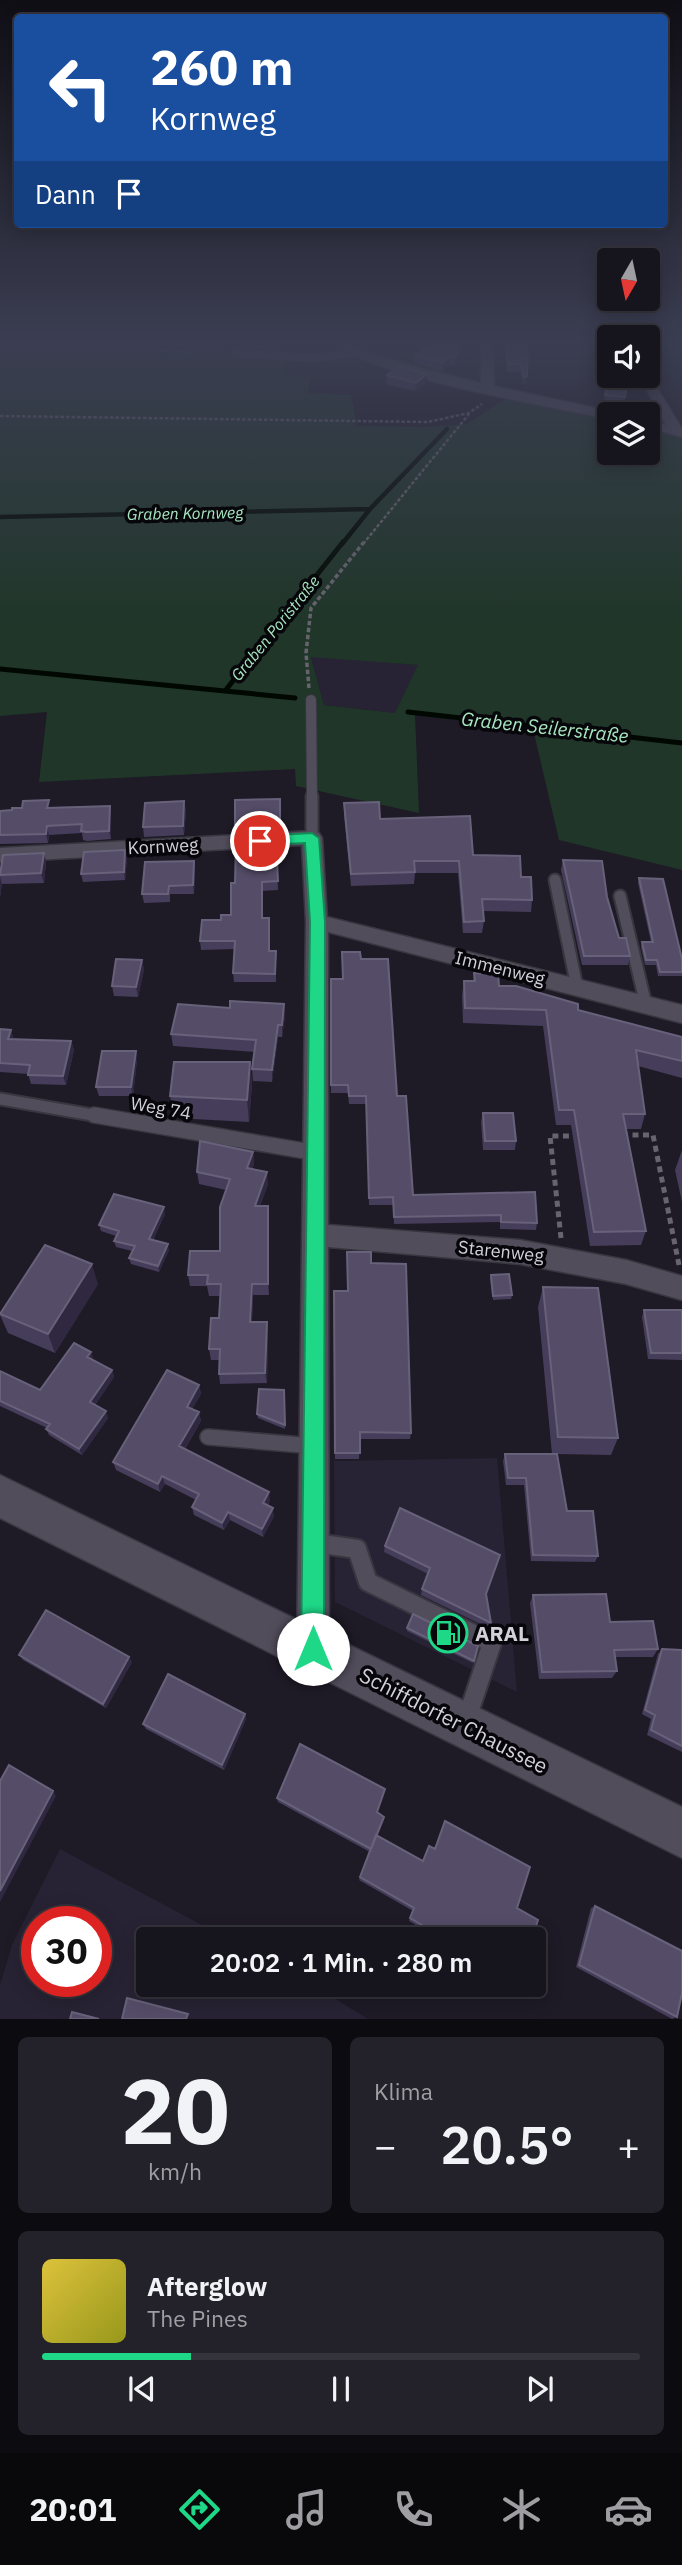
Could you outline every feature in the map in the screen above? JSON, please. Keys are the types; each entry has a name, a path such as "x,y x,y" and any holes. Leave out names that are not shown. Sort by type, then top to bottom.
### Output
{"main road":[{"name":"Schiffdorfer Chaussee","path":"0,1496 682,1833"}],"street":[{"name":"Kornweg","path":"0,855 312,838"},
{"path":"312,838 317,922 313,1649"},
{"name":"Immenweg","path":"317,922 682,1014"},
{"name":"Starenweg","path":"316,1235 520,1252 626,1272 681,1277"}],"lane":[{"path":"311,700 312,838"},
{"path":"555,880 577,987"},
{"path":"620,896 646,1005"},
{"name":"Weg 74","path":"0,1098 317,1153"},
{"path":"208,1437 314,1446"},
{"path":"314,1542 356,1549 368,1582 492,1643 465,1725"}],"path":[{"path":"311,700 306,653 311,608 451,435"},
{"path":"616,1135 653,1135 681,1277"},
{"path":"563,1258 550,1136 577,1136"}],"shaded area":[{"path":"311,656 419,665 395,713 324,705"},
{"path":"497,1458 517,1692 335,1602 334,1461"},
{"path":"60,1849 206,1927 136,1927 136,1997 332,1997 368,2019 0,2019 0,1985 12,1945 21,1927 21,1997 112,1997 112,1906 32,1906"}],"green space":[{"path":"0,435 597,435 597,465 660,465 660,435 682,437 682,870 559,840 533,729 415,715 419,813 296,786 295,769 39,782 47,712 0,716","holes":["311,657 418,665 395,713 324,705"]}],"building":[{"path":"280,799 280,819 235,824 235,800"},
{"path":"49,800 47,808 110,806 109,831 81,831 82,824 47,826 46,834 0,835 0,811 22,808 23,801"},
{"path":"184,801 183,826 143,827 145,803"},
{"path":"379,802 380,819 470,816 473,855 520,856 521,877 531,877 532,900 482,899 484,921 464,922 459,861 414,861 415,872 351,874 344,803"},
{"path":"259,841 259,861 277,861 278,881 262,882 262,918 269,918 269,951 276,951 275,974 233,973 235,941 200,941 202,920 221,920 221,915 231,915 231,883 235,883 236,843"},
{"path":"125,850 124,872 81,874 84,852"},
{"path":"44,853 41,873 0,875 3,855"},
{"path":"563,860 602,861 607,897 619,938 626,938 630,956 584,956"},
{"path":"194,861 193,885 169,886 168,894 142,894 145,862"},
{"path":"639,878 663,879 682,959 682,972 660,972 657,960 646,960 642,942 653,942"},
{"path":"342,952 360,952 361,959 388,959 397,1096 406,1096 413,1195 535,1192 537,1223 501,1222 501,1215 394,1217 393,1197 369,1198 366,1096 349,1096 348,1085 331,1085 331,979 343,979"},
{"path":"116,959 142,960 136,987 112,986"},
{"path":"474,973 498,974 499,986 516,986 578,1004 578,1010 682,1037 682,1061 636,1050 645,1114 623,1114 646,1231 594,1232 574,1110 559,1110 546,1010 465,1008 464,981 475,981"},
{"path":"230,1001 284,1004 282,1025 278,1025 272,1070 252,1069 256,1040 171,1034 178,1004 230,1008"},
{"path":"0,1029 11,1030 8,1039 71,1041 63,1076 28,1075 30,1065 0,1063"},
{"path":"102,1051 136,1051 131,1087 96,1087"},
{"path":"174,1062 250,1062 247,1100 170,1096"},
{"path":"483,1113 513,1113 516,1141 485,1141"},
{"path":"200,1141 253,1152 247,1168 267,1172 255,1206 268,1206 268,1284 252,1284 250,1322 267,1322 265,1373 219,1374 220,1349 209,1349 211,1318 219,1318 221,1284 207,1284 208,1275 188,1275 190,1251 220,1251 220,1207 230,1179 197,1172"},
{"path":"114,1194 164,1207 149,1239 168,1244 158,1266 129,1258 135,1246 114,1241 119,1231 99,1225"},
{"path":"45,1245 92,1264 48,1334 0,1314"},
{"path":"347,1252 371,1252 371,1263 406,1264 411,1433 360,1432 360,1453 335,1453 334,1291 348,1291"},
{"path":"509,1274 512,1295 493,1296 491,1275"},
{"path":"543,1287 598,1288 618,1438 558,1437"},
{"path":"644,1310 682,1310 682,1353 651,1353"},
{"path":"74,1343 91,1352 87,1357 112,1370 90,1402 106,1411 79,1449 46,1429 50,1424 0,1401 0,1371 40,1390"},
{"path":"167,1370 199,1385 187,1407 199,1412 179,1446 269,1492 263,1503 273,1508 262,1529 228,1512 222,1523 192,1507 199,1494 162,1476 158,1484 113,1462"},
{"path":"259,1389 284,1390 285,1425 257,1414"},
{"path":"505,1454 557,1454 567,1511 593,1511 598,1556 533,1555 526,1478 508,1478"},
{"path":"400,1508 500,1555 486,1594 491,1623 422,1589 430,1568 385,1546"},
{"path":"606,1594 610,1622 653,1621 658,1649 614,1650 617,1671 542,1672 533,1595"},
{"path":"46,1610 129,1657 103,1704 19,1655"},
{"path":"413,1614 478,1646 474,1661 407,1628"},
{"path":"662,1649 682,1650 682,1746 651,1730 655,1715 645,1710"},
{"path":"168,1674 245,1714 222,1765 143,1724"},
{"path":"300,1744 385,1789 377,1812 384,1817 371,1849 277,1798"},
{"path":"9,1765 53,1791 0,1891 0,1781"},
{"path":"445,1821 530,1867 517,1908 538,1920 536,1927 425,1927 410,1918 414,1908 360,1877 376,1835 423,1861 429,1846 435,1849"},
{"path":"595,1906 682,1951 682,1993 677,2017 579,1965"},
{"path":"127,1998 188,2014 186,2019 122,2019"},
{"path":"72,2012 99,2019 70,2019"}],"waterway":[{"name":"Graben Poristraße","path":"370,509 441,435"},
{"name":"Graben Kornweg","path":"0,517 370,509"},
{"name":"Graben Poristraße","path":"342,544 370,509"},
{"name":"Graben Poristraße","path":"225,691 343,542"},
{"name":"Graben Poristraße","path":"0,669 225,691"},
{"name":"Graben Seilerstraße","path":"225,691 295,698"},
{"name":"Graben Seilerstraße","path":"408,712 682,743"}],"place":[{"name":"ARAL","path":"448,1633"}],"route":[{"path":"260,841 312,838 317,922 313,1649"}]}
